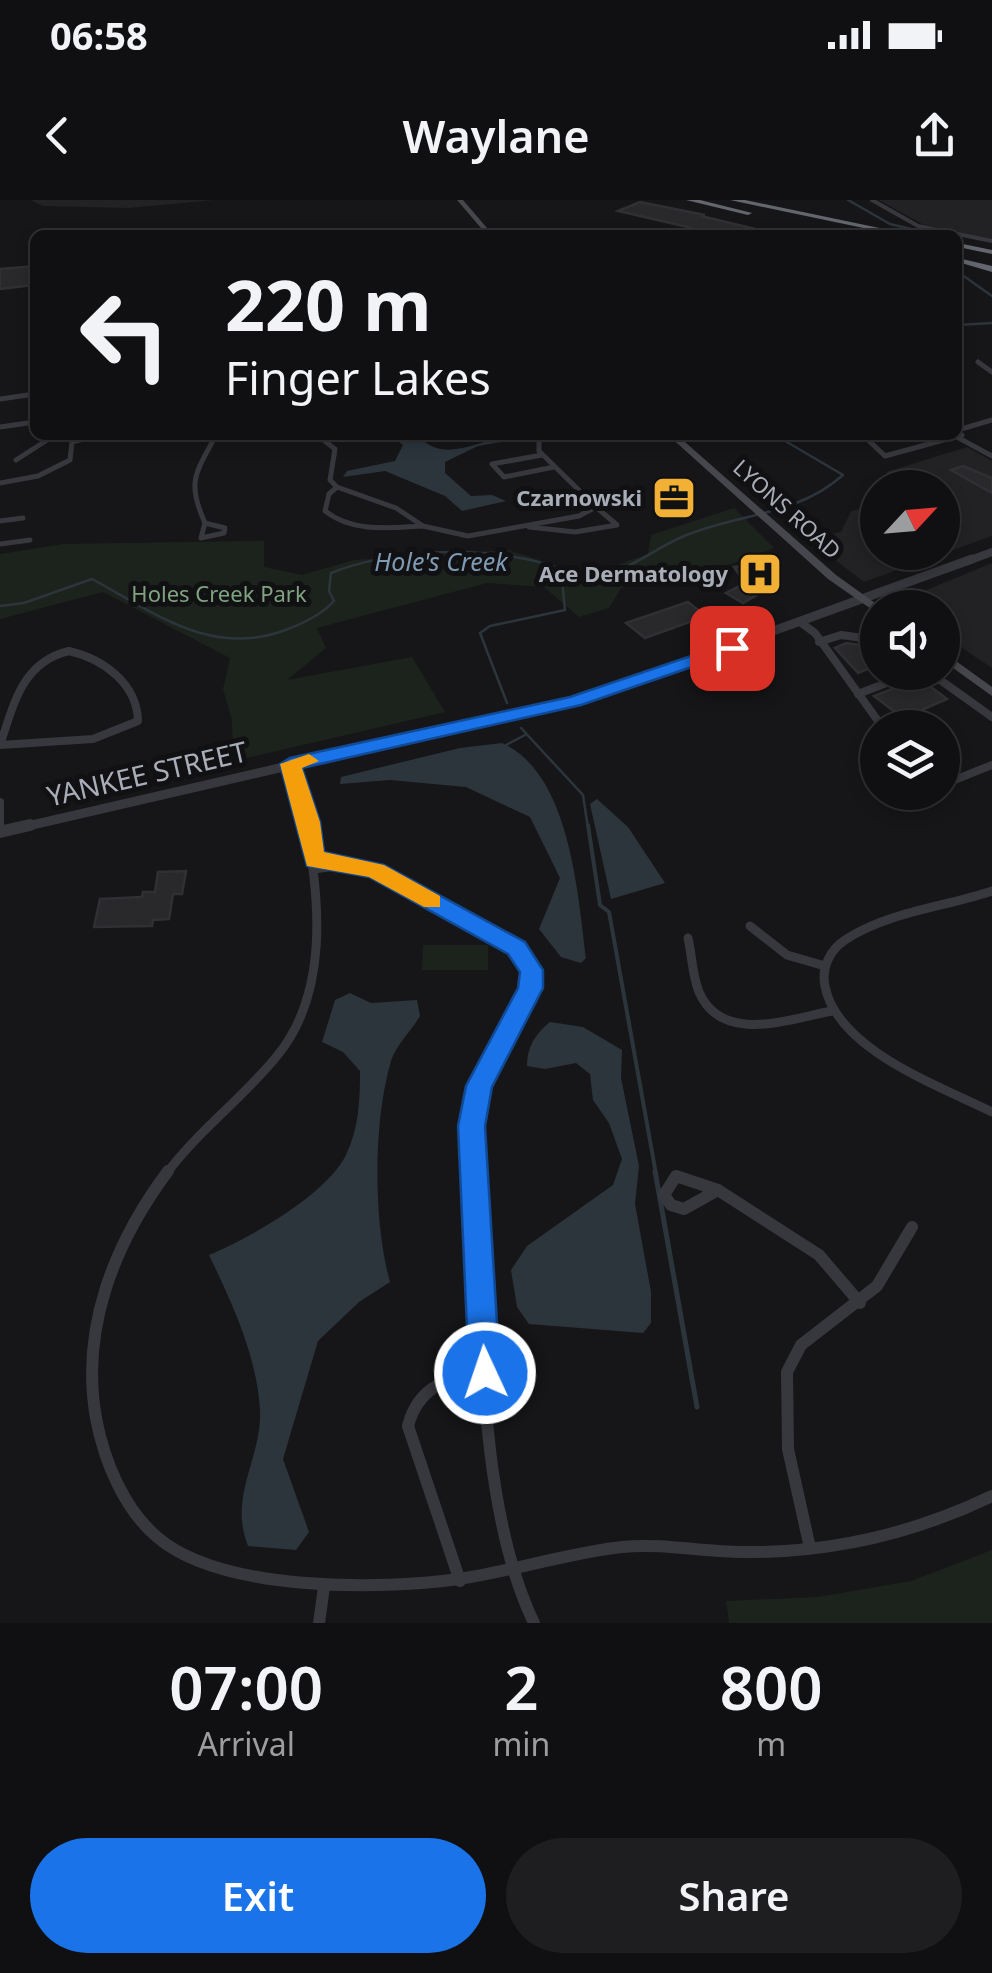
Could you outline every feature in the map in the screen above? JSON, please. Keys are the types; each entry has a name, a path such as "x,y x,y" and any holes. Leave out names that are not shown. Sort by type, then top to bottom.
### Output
{"highway":[{"path":"690,200 825,230"},
{"path":"734,200 869,230"},
{"path":"734,200 884,230"},
{"path":"962,248 992,254"},
{"path":"962,260 992,267"}],"main road":[{"path":"460,200 486,230"},
{"name":"LYONS ROAD","path":"678,440 860,597"},
{"path":"960,666 992,693"},
{"path":"971,674 992,681"}],"street":[{"path":"872,200 918,226 938,230"},
{"path":"962,235 992,241"},
{"path":"978,362 992,372"},
{"path":"0,399 30,395"},
{"path":"962,432 992,420"},
{"path":"0,430 30,425"},
{"path":"962,436 992,453"},
{"path":"16,460 50,440"},
{"path":"68,440 80,440"},
{"path":"205,523 192,495 192,483 214,440"},
{"path":"323,440 335,449 330,480 338,487 396,508 423,526"},
{"path":"520,526 575,532 617,525 542,454 540,440"},
{"path":"869,440 885,456 938,440"},
{"path":"0,483 58,469 70,460 72,442"},
{"path":"542,454 492,464 504,478 554,467"},
{"path":"338,487 329,494 325,511 329,516 370,527 423,526 468,536 580,516 596,507"},
{"path":"0,521 23,518"},
{"path":"0,544 30,540"},
{"name":"YANKEE STREET","path":"887,590 992,552"},
{"name":"YANKEE STREET","path":"0,831 596,696 860,600"},
{"path":"800,622 820,642 870,710"},
{"path":"820,642 841,635 860,638"},
{"path":"56,653 83,654 114,674 139,711 134,726 114,733 73,741 0,745 28,669 56,653"},
{"path":"960,678 971,674"},
{"path":"858,694 869,690"},
{"path":"954,690 992,717"},
{"path":"290,764 309,822 314,865 312,981 284,1054 205,1127 151,1194 107,1283 90,1341 88,1374 110,1467 144,1523 180,1552 246,1574 324,1586 398,1588 460,1581 579,1553 666,1545 742,1552 810,1548 900,1532 992,1496"},
{"path":"960,778 992,765"},
{"path":"0,802 0,831"},
{"path":"314,865 352,863 376,871 516,948 532,970 530,988 479,1086 472,1126 494,1476 519,1592 534,1623"},
{"path":"992,891 851,937 836,948 825,966 824,988 832,1010 871,1048 992,1112"},
{"path":"750,926 787,955 825,966"},
{"path":"688,938 698,992 709,1010 734,1024 750,1028 832,1010"},
{"path":"718,1190 815,1252 860,1303"},
{"path":"810,1548 787,1438 782,1399 786,1375 794,1353 881,1284 912,1227"},
{"path":"460,1581 408,1426 415,1403 434,1385 464,1374 485,1373"},
{"path":"318,1623 324,1586"}],"shaded area":[{"path":"30,200 215,200 129,208 43,206"},
{"path":"879,200 992,200 992,241 962,234 962,230 922,224"},
{"path":"396,440 424,440 453,450 492,440 512,440 478,446 445,462 445,473 471,496 492,495 506,501 462,511 445,496 385,471 343,477 347,471 395,461 403,445"},
{"path":"967,447 992,461 992,536 960,548 960,470 892,470"},
{"path":"860,509 860,570 897,570 864,582 808,539 841,532 851,511"},
{"path":"992,563 992,668 960,646 960,590 927,590"},
{"path":"502,743 525,758 543,780 556,807 574,870 586,958 581,963 561,957 539,929 560,878 530,817 466,787 390,780 340,784 341,777 460,748"},
{"path":"597,799 628,827 665,883 611,899 590,804"},
{"path":"350,993 371,1003 417,1000 420,1016 393,1055 381,1113 378,1201 390,1282 359,1302 318,1341 283,1459 309,1532 296,1550 248,1546 242,1511 259,1428 258,1390 242,1330 209,1255 245,1238 305,1200 346,1155 356,1124 360,1071 343,1052 322,1042 335,1000"},
{"path":"550,1022 583,1027 622,1050 621,1078 639,1166 635,1204 651,1292 651,1323 643,1333 529,1324 517,1307 511,1270 527,1246 613,1185 622,1159 609,1123 593,1100 590,1074 576,1063 545,1069 527,1066 533,1041"}],"green space":[{"name":"Holes Creek Park","path":"734,508 774,548 693,578 676,571 621,588 609,608 579,617 544,587 487,583 317,628 326,648 287,680 412,657 445,712 233,761 232,720 223,689 230,658 103,592 0,619 0,554 63,544 264,541 264,567 302,575 354,560 508,550 568,569 611,567 648,554 651,535"},
{"path":"423,945 488,945 488,970 422,970"},
{"path":"992,1550 992,1623 729,1623 726,1601 818,1597 911,1581"}],"building":[{"path":"640,202 760,230 700,230 618,211"},
{"path":"30,266 30,286 0,289 0,269"},
{"path":"963,466 992,478 992,493 960,475 960,470 951,470"},
{"path":"756,564 771,587 743,603 726,593 745,583 734,567"},
{"path":"688,602 706,616 645,638 626,623"},
{"path":"846,643 860,645 860,672 858,673 835,648"},
{"path":"889,690 935,690 947,699 922,710 892,710 874,696"},
{"path":"186,871 182,894 173,894 169,919 153,920 152,926 94,927 100,899 142,897 143,892 155,892 158,872"}],"waterway":[{"path":"848,200 890,224 915,230"},
{"path":"962,275 992,296"},
{"name":"Hole's Creek","path":"962,325 992,323"},
{"path":"0,606 24,603 92,579 162,618 210,635 235,639 261,637 312,618 334,601 329,591 331,573 378,559 427,553 478,553 535,561 575,574 605,574 703,529 806,499 843,475 784,440"},
{"path":"507,703 480,633 490,626 565,610 562,580 567,573"},
{"path":"521,728 583,795 588,828"},
{"path":"506,745 525,735"},
{"path":"588,825 600,905 609,912 656,1174"},
{"path":"655,1171 697,1407"}],"slow traffic":[{"path":"309,761 290,764 309,822 314,860 352,863 376,871 432,901"}],"place":[{"name":"Czarnowski","path":"674,498"},
{"name":"Ace Dermatology","path":"760,574"}],"route":[{"path":"485,1373 475,1206 474,1106 486,1068 530,988 532,970 516,948 376,871 352,863 314,860 309,822 290,764 574,701 732,648"}]}
